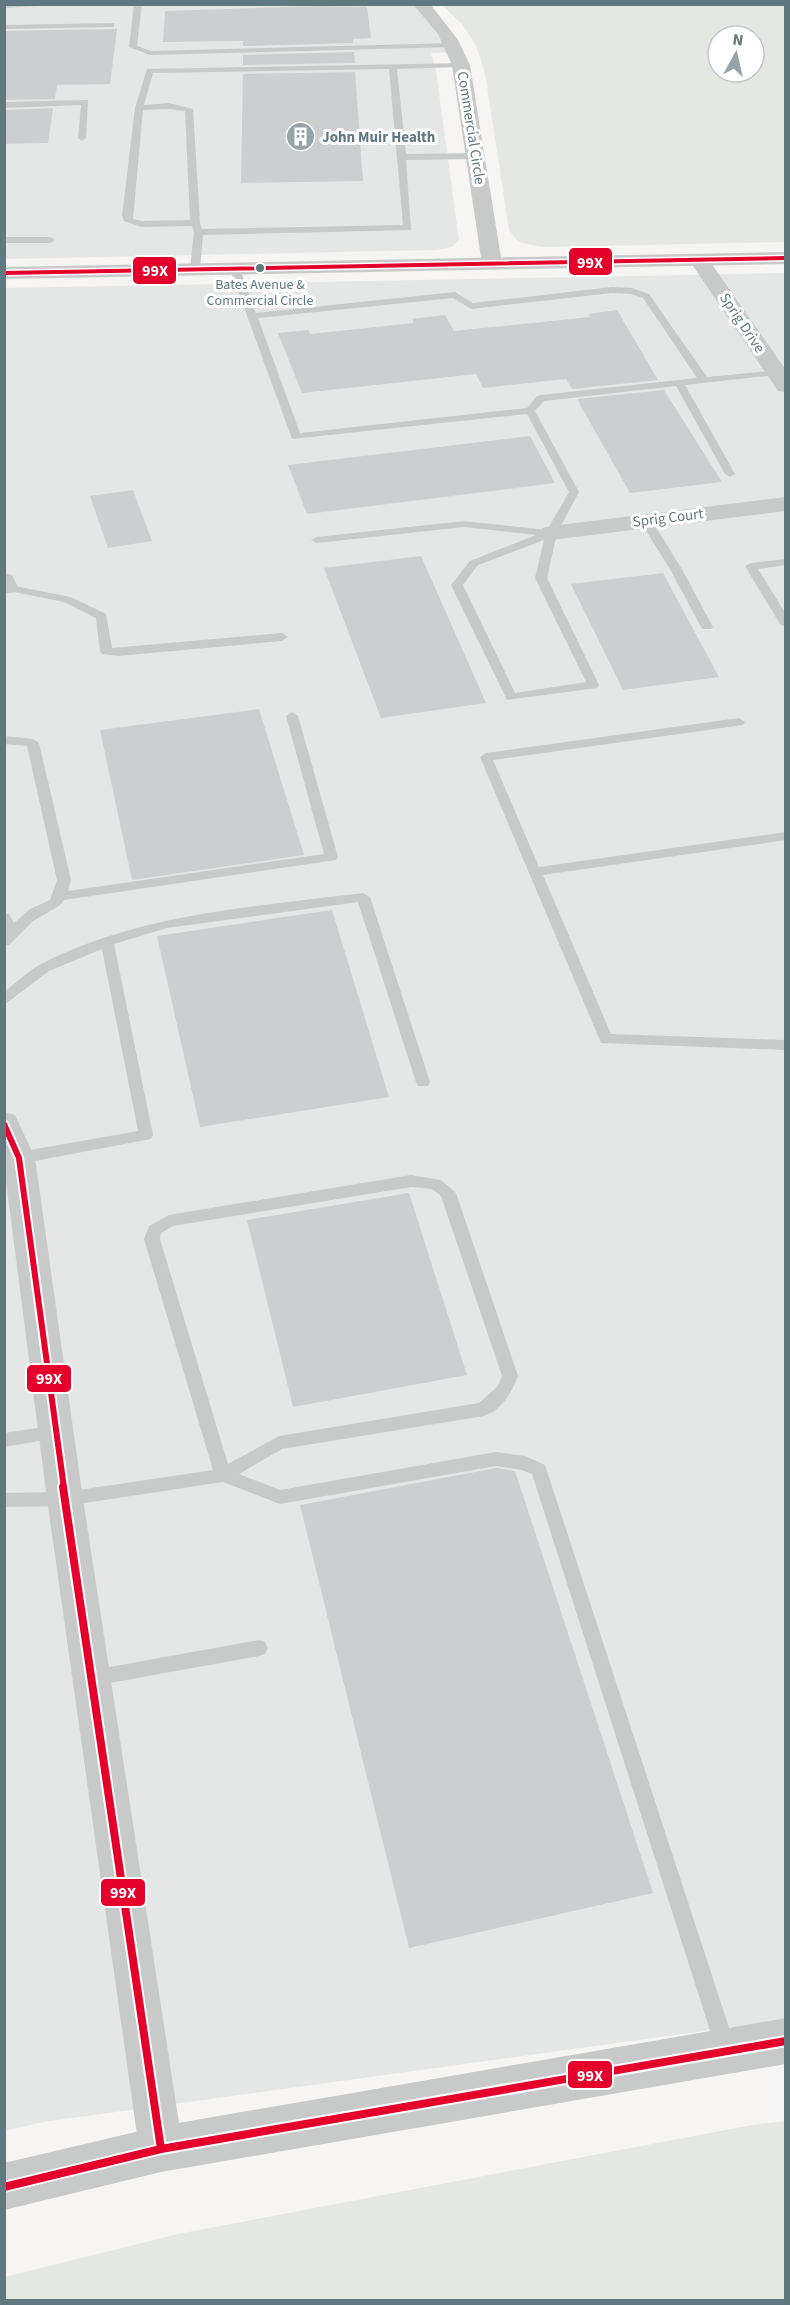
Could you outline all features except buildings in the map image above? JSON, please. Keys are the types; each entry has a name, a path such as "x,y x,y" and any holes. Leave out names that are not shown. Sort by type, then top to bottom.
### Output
{"street":[{"name":"Commercial Circle","path":"421,4 445,31 454,45 461,65 492,264"},
{"path":"4,273 786,258"},
{"name":"Sprig Drive","path":"699,260 780,379"},
{"name":"Sprig Court","path":"551,534 786,504"},
{"path":"4,1123 19,1158 22,1208 161,2149"},
{"path":"4,2187 161,2149 727,2049 786,2041"}],"lane":[{"path":"4,6 68,4"},
{"path":"138,4 133,47 150,53 454,45"},
{"path":"4,27 111,25"},
{"path":"195,223 142,224 129,220 127,216 139,108 150,70 461,65"},
{"path":"199,232 408,228 393,67"},
{"path":"4,105 85,102 82,138"},
{"path":"139,108 169,106 189,109 195,223 199,232 195,269"},
{"path":"402,157 476,156"},
{"path":"4,240 50,240"},
{"path":"235,268 296,437 530,411 541,398 704,380 780,379"},
{"path":"252,316 455,295 471,306 612,290 632,291 646,296 704,380"},
{"path":"679,383 730,474"},
{"path":"530,411 574,492 551,534 541,578 593,685 512,697 457,585 474,563 551,534"},
{"path":"646,521 677,571 707,627"},
{"path":"317,540 464,524 551,534"},
{"path":"786,562 751,566 786,624"},
{"path":"5,583 67,599 102,616 106,651 118,652 282,637"},
{"path":"61,896 331,857 292,716"},
{"path":"739,722 486,757 606,1039 786,1045"},
{"path":"4,740 33,743 64,880 61,896 55,906 29,916 9,938"},
{"path":"534,872 786,836"},
{"path":"4,1000 44,968 107,942 166,924 363,897 423,1082"},
{"path":"4,917 9,938"},
{"path":"19,1158 146,1135 107,942"},
{"path":"4,1500 65,1499 223,1475 279,1443 484,1409 505,1390 510,1376 448,1193 436,1184 411,1181 169,1221 154,1230 152,1239 223,1475"},
{"path":"4,1440 56,1432"},
{"path":"223,1475 280,1497 496,1459 525,1463 539,1470 727,2049"},
{"path":"93,1678 259,1648"}],"shaded area":[{"path":"4,5 421,5 457,52 431,53 436,71 459,240 452,247 437,250 5,259"},
{"path":"442,5 785,5 785,242 541,247 519,242 509,230 485,73 476,45 462,24"},
{"path":"785,273 785,2020 43,2122 5,2131 4,288"},
{"path":"785,2121 785,2300 5,2300 5,2277 178,2234 752,2125"}],"transit line":[{"name":"99X","path":"4,273 786,258"},
{"name":"99X","path":"4,1124 19,1158 27,1208 65,1499 161,2149"},
{"name":"99X","path":"4,2187 161,2149 786,2041"}],"place":[{"name":"John Muir Health","path":"301,137"},
{"name":"Bates Avenue & Commercial Circle","path":"260,268"}]}
